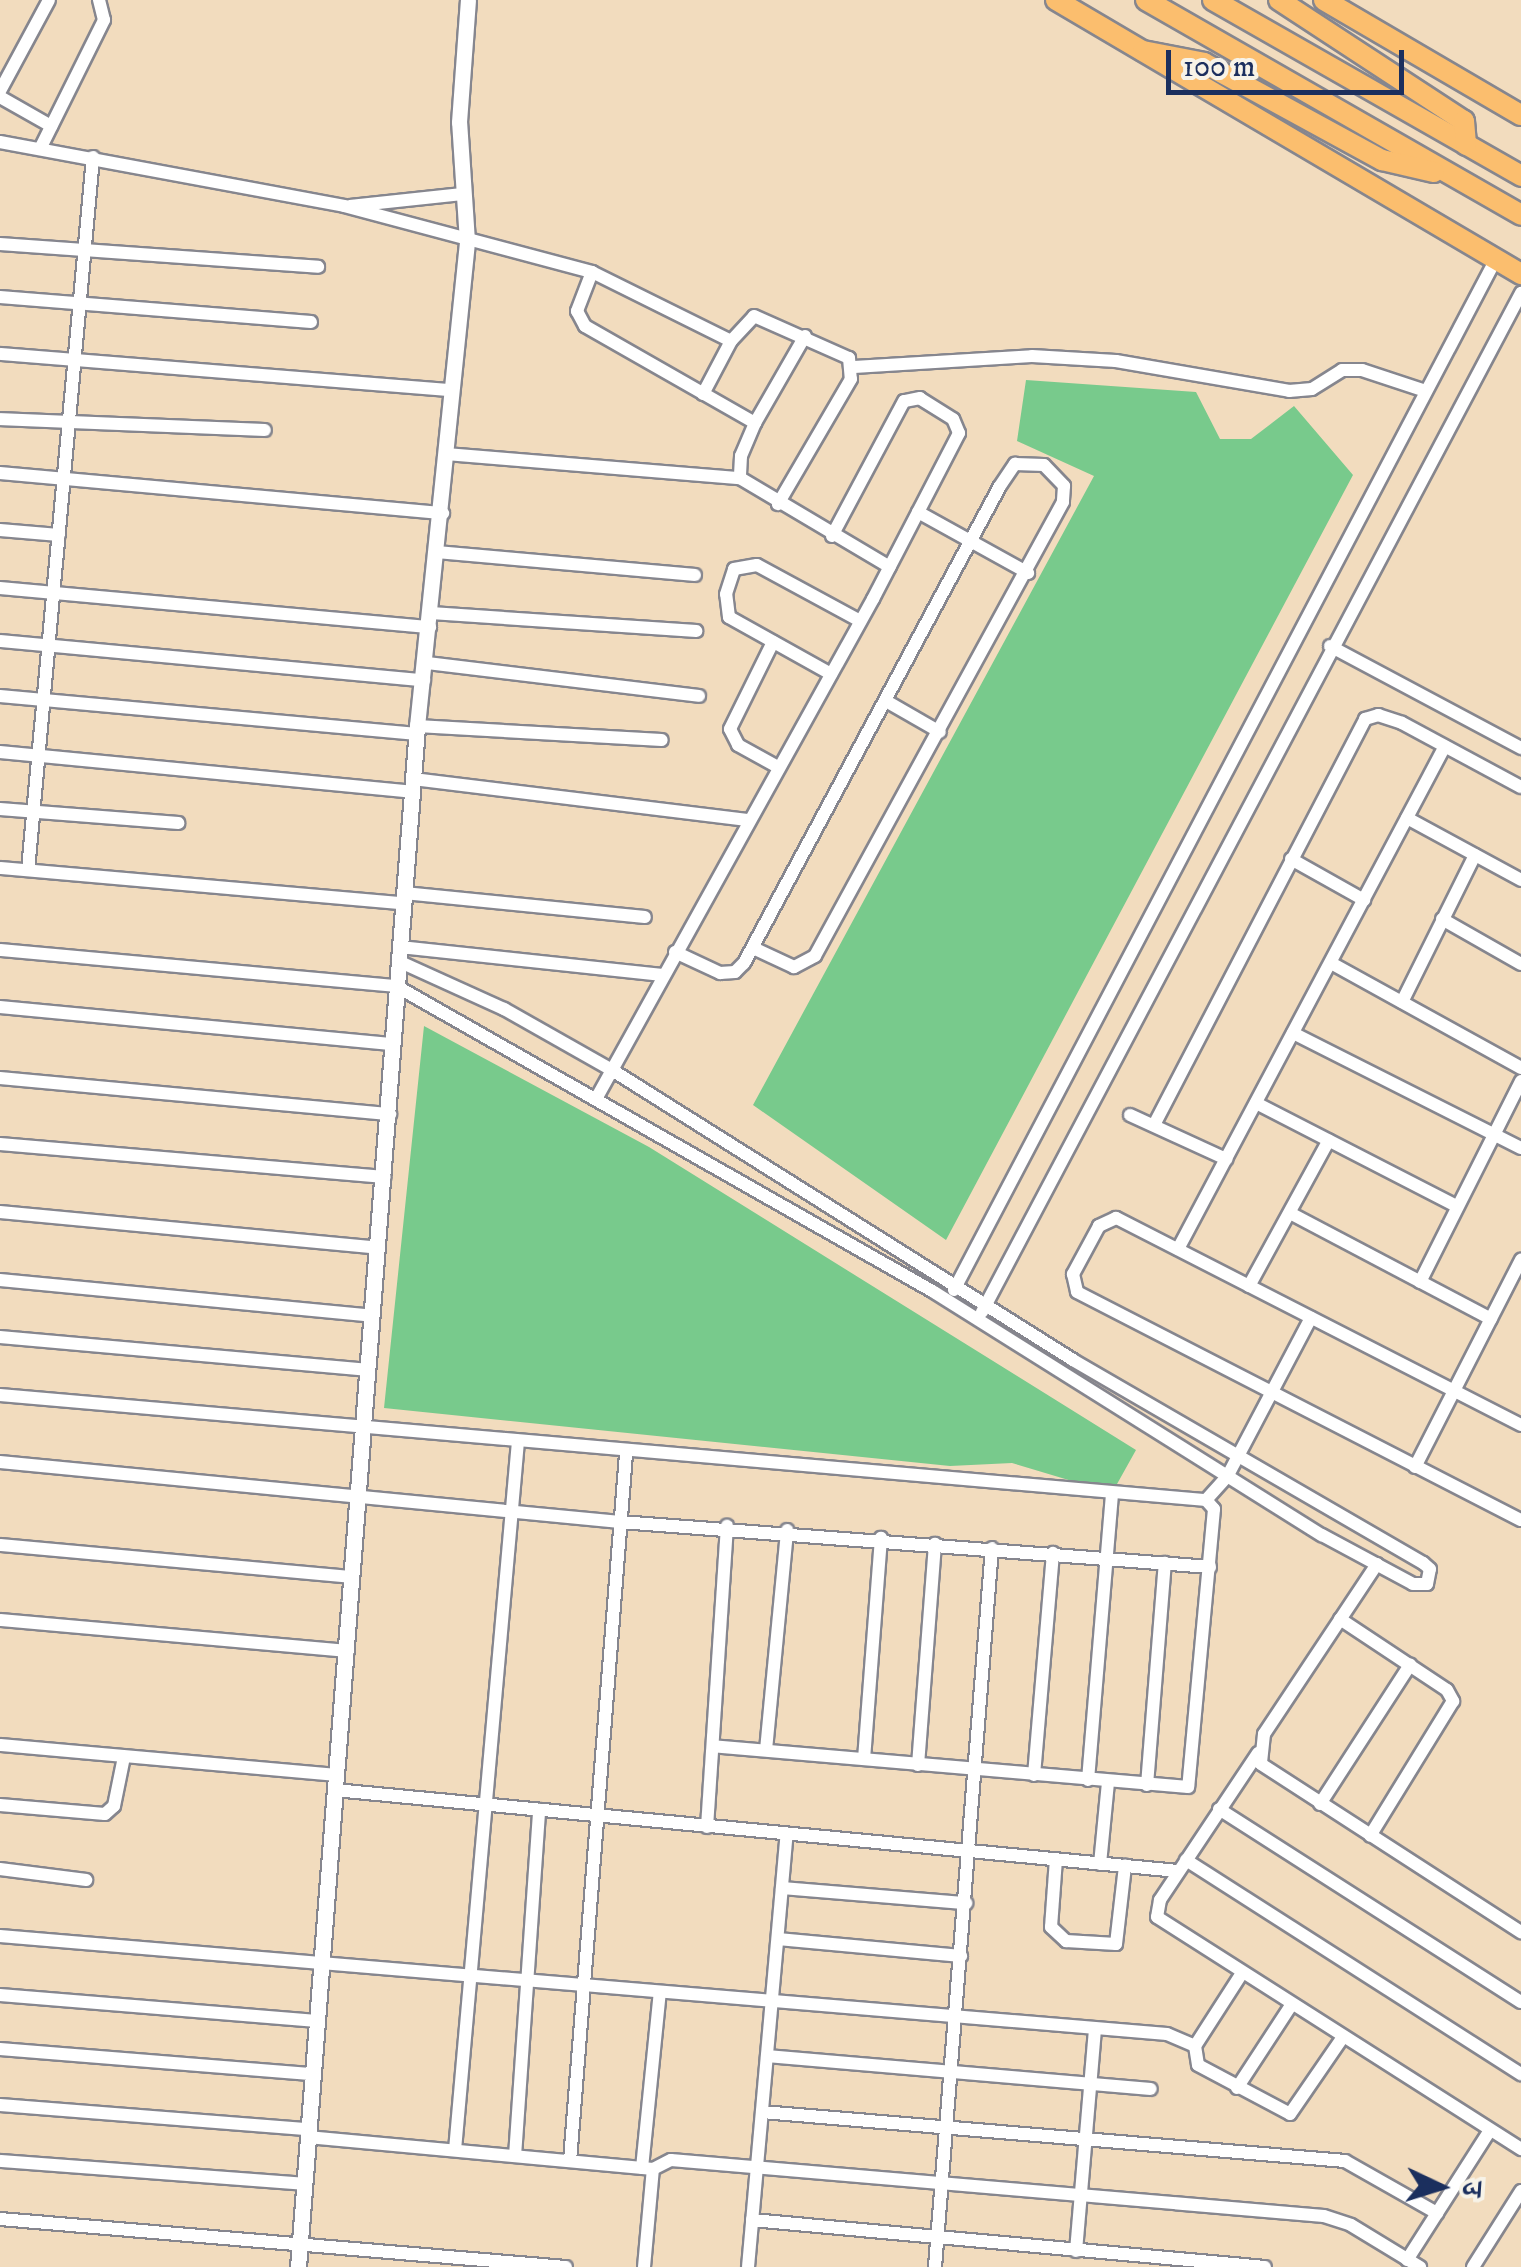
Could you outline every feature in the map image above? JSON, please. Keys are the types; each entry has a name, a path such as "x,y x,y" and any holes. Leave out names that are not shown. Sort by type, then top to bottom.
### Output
{"main road":[{"path":"1056,0 1521,274"},
{"path":"1146,0 1521,215"},
{"path":"1213,0 1521,176"},
{"path":"1278,0 1464,121 1466,145"},
{"path":"1324,0 1521,115"},
{"path":"1143,51 1204,64 1382,160 1455,177"}],"street":[{"path":"50,0 0,94 51,126"},
{"path":"41,147 104,20 100,0"},
{"path":"298,2267 386,1177 396,986 417,730 443,512 467,241 459,122 468,0"},
{"path":"0,142 93,156 344,206 592,272 730,341"},
{"path":"28,870 59,535 60,478 69,425 93,156"},
{"path":"344,206 462,194"},
{"path":"0,244 318,267"},
{"path":"946,1300 957,1286 1496,259"},
{"path":"592,272 577,311 585,326 756,424"},
{"path":"977,1322 1330,646 1521,293"},
{"path":"0,297 311,322"},
{"path":"703,394 730,341 754,316 849,358 854,367"},
{"path":"740,478 741,456 805,336"},
{"path":"0,354 452,390"},
{"path":"854,367 1032,356 1116,362 1290,391 1362,370 1426,391"},
{"path":"778,504 854,367"},
{"path":"596,1099 890,567 958,426 912,398 895,410 832,536"},
{"path":"0,419 69,425 266,430"},
{"path":"446,454 740,478 890,567"},
{"path":"676,952 730,974 753,948 1015,464 1044,465 1064,486 1063,502 1028,573 808,964 794,967 753,948"},
{"path":"0,473 443,512"},
{"path":"918,512 1028,573"},
{"path":"0,530 59,535"},
{"path":"437,552 694,576"},
{"path":"831,674 724,610 729,580 739,566 758,565 860,622"},
{"path":"0,588 430,620 696,631"},
{"path":"0,641 424,680"},
{"path":"773,642 730,730 738,745 778,766"},
{"path":"1330,646 1521,748"},
{"path":"427,662 699,696"},
{"path":"0,696 417,730 662,740"},
{"path":"886,701 940,732"},
{"path":"1154,1125 1364,719 1386,716 1521,786"},
{"path":"1178,1249 1445,746"},
{"path":"0,752 413,786 748,820"},
{"path":"0,810 178,823"},
{"path":"1407,818 1521,880"},
{"path":"1402,1002 1475,855"},
{"path":"1291,859 1364,900"},
{"path":"0,868 645,917"},
{"path":"1442,918 1521,964"},
{"path":"0,950 396,986 946,1300 1227,1476 1378,1564 1420,1587 1430,1576 1423,1563 985,1304 612,1070 399,954"},
{"path":"399,954 663,975"},
{"path":"1330,963 1521,1068"},
{"path":"0,1007 393,1044"},
{"path":"1294,1033 1521,1148"},
{"path":"0,1078 390,1114"},
{"path":"1420,1282 1521,1082"},
{"path":"1256,1103 1456,1206"},
{"path":"1130,1115 1226,1160"},
{"path":"1249,1286 1329,1140"},
{"path":"0,1144 386,1177"},
{"path":"0,1212 378,1248"},
{"path":"1290,1213 1491,1319"},
{"path":"1521,1425 1110,1218 1074,1274 1073,1288 1521,1520"},
{"path":"1416,1468 1521,1260"},
{"path":"0,1280 372,1316"},
{"path":"1206,1500 1239,1456 1311,1318"},
{"path":"0,1337 368,1370"},
{"path":"0,1396 626,1454 1206,1500 1214,1508 1192,1782 1183,1788 714,1746"},
{"path":"455,2150 475,1977 518,1442"},
{"path":"570,2161 626,1454"},
{"path":"0,1462 620,1522 787,1530 1210,1567"},
{"path":"1088,1780 1112,1493"},
{"path":"707,1827 727,1526"},
{"path":"766,1750 787,1530"},
{"path":"864,1760 881,1538"},
{"path":"918,1765 935,1544"},
{"path":"0,1545 354,1577"},
{"path":"935,2267 992,1548"},
{"path":"1034,1775 1053,1553"},
{"path":"1148,1785 1165,1563"},
{"path":"1378,1564 1264,1734 1258,1753 1182,1866 1157,1917 1521,2149"},
{"path":"1340,1619 1447,1690 1452,1707 1370,1836"},
{"path":"0,1620 348,1651"},
{"path":"1320,1804 1410,1665"},
{"path":"0,1745 124,1757 490,1805 1100,1864 1182,1866 1521,2074"},
{"path":"1258,1753 1266,1770 1521,1932"},
{"path":"0,1805 105,1814 114,1806 124,1757"},
{"path":"1100,1864 1108,1782"},
{"path":"1219,1809 1521,2002"},
{"path":"515,2156 539,1810"},
{"path":"748,2267 787,1834"},
{"path":"1056,1859 1051,1927 1066,1941 1116,1944 1126,1866"},
{"path":"0,1869 86,1880"},
{"path":"782,1888 966,1903"},
{"path":"0,1936 1167,2034 1195,2046"},
{"path":"778,1940 962,1956"},
{"path":"1242,1973 1195,2046 1198,2065 1290,2114 1343,2037"},
{"path":"644,2267 660,1992"},
{"path":"0,1995 317,2021"},
{"path":"1237,2088 1292,2004"},
{"path":"1076,2251 1095,2028"},
{"path":"0,2049 312,2074"},
{"path":"767,2056 952,2075 1151,2089"},
{"path":"0,2106 647,2168 663,2160 757,2165 1338,2219 1413,2263 1437,2213 1490,2130"},
{"path":"762,2112 1345,2161 1437,2213"},
{"path":"0,2161 304,2184"},
{"path":"1473,2267 1521,2191"},
{"path":"0,2220 566,2267"},
{"path":"752,2220 1265,2267"}],"green space":[{"path":"1026,380 1196,392 1220,439 1251,439 1294,406 1353,475 946,1240 753,1105 1094,476 1017,441"},
{"path":"424,1026 649,1147 1136,1450 1112,1493 1012,1463 950,1466 384,1408"}]}
